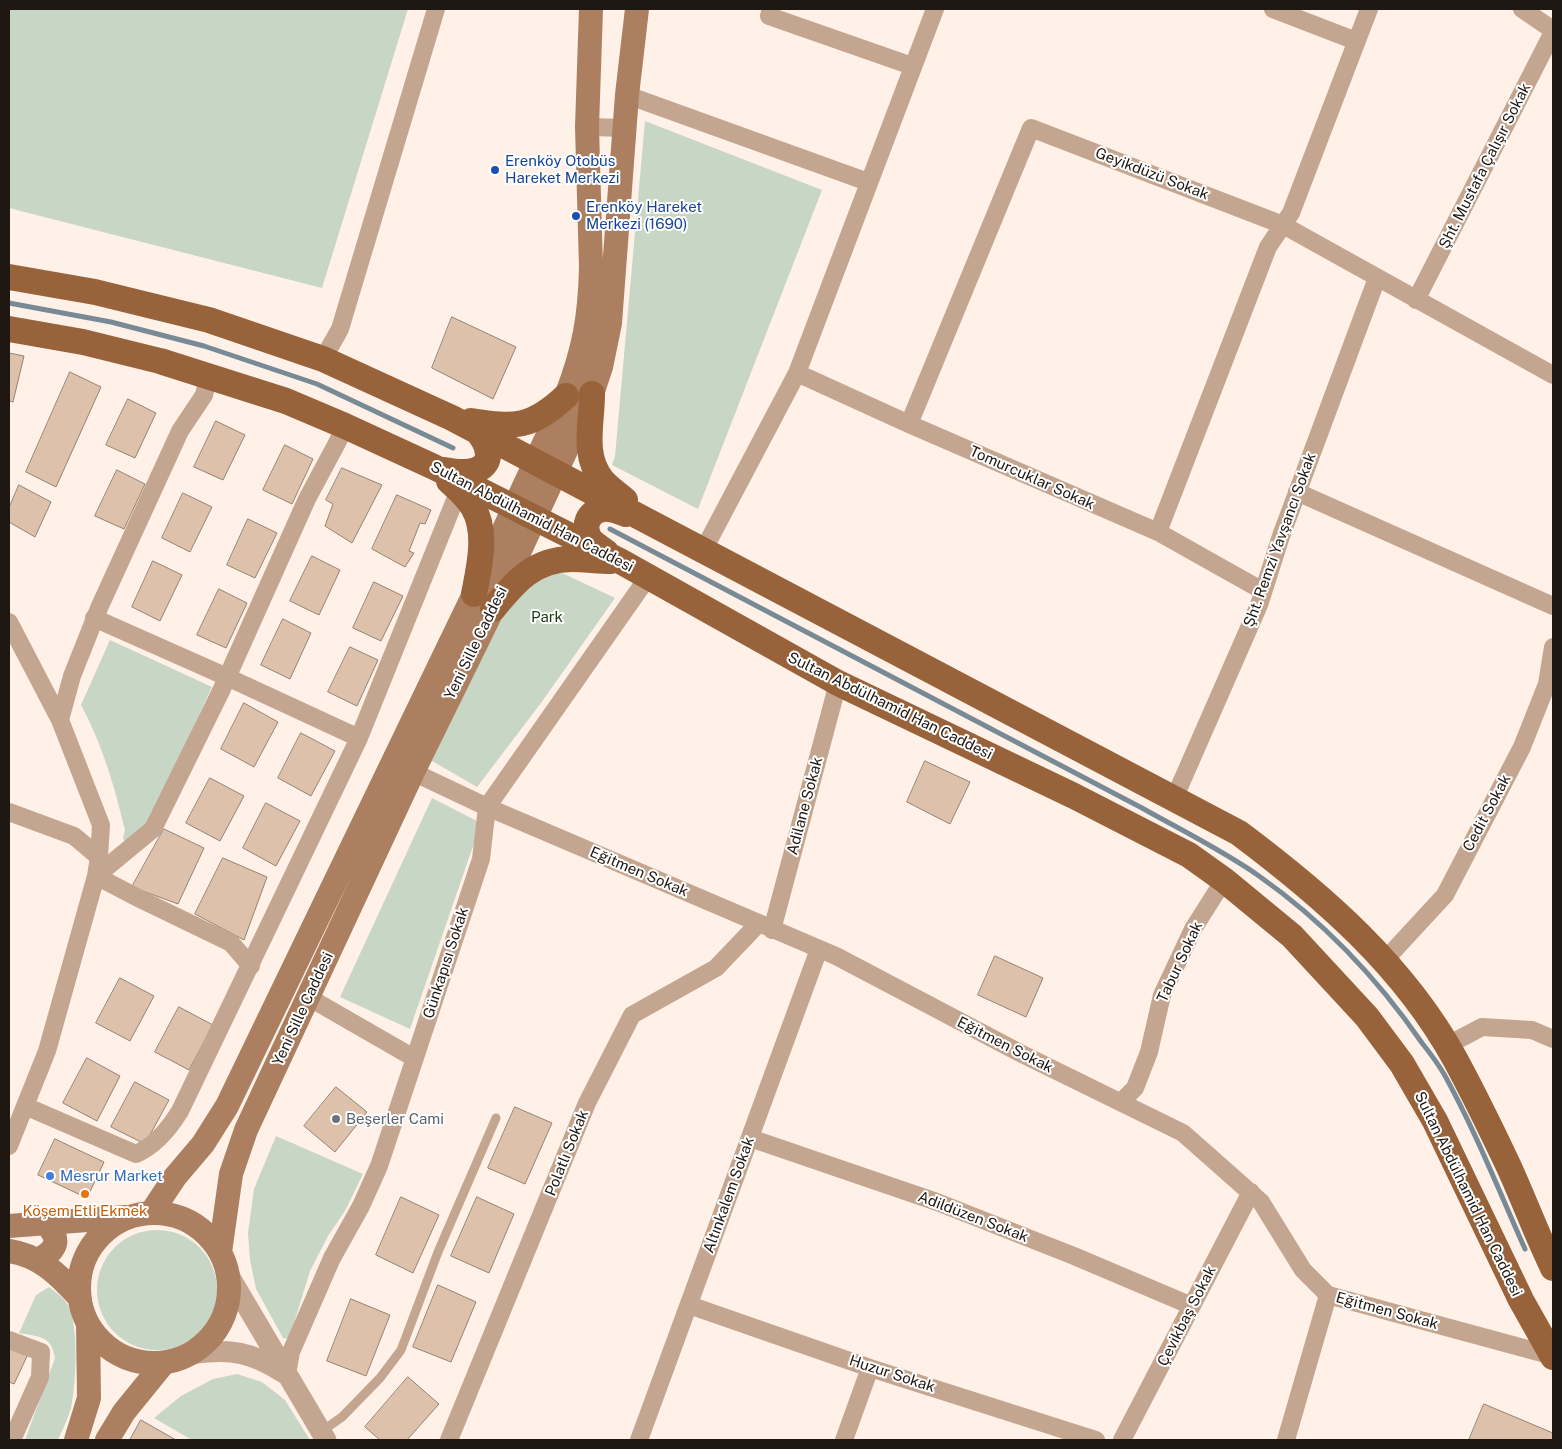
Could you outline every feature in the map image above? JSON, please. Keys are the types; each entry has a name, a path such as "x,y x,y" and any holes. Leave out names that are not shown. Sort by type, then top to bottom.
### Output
{"main road":[{"name":"Yeni Sille Caddesi","path":"546,468 566,396 576,371 590,308 592,267 587,127 590,9"},
{"name":"Yeni Sille Caddesi","path":"141,1214 203,1144 227,1106 484,602 546,468 592,394 601,367 610,323 628,95 637,9"},
{"path":"9,277 95,292 175,311 209,320 323,359 452,418 1239,833 1325,901 1385,960 1420,1006 1454,1057 1509,1167 1553,1268"},
{"name":"Sultan Abdülhamid Han Caddesi","path":"9,329 121,350 209,375 286,401 345,426 434,467 620,561 838,684 1074,796 1189,855 1224,880 1292,936 1367,1016 1402,1064 1435,1121 1521,1300 1553,1357"},
{"path":"592,394 589,442 591,460 602,479 645,520"},
{"path":"452,418 506,426 518,425 543,415 566,396"},
{"path":"434,467 467,472 482,467 486,462 489,450 477,431"},
{"path":"434,467 459,490 474,508 479,522 484,602 518,582 542,564 572,559 620,561"},
{"path":"620,561 590,539 586,524 588,518 593,512 608,509 645,520"},
{"name":"Yeni Sille Caddesi","path":"220,1252 231,1174 246,1130 414,772 484,602"},
{"path":"9,1226 141,1214 172,1215 191,1222 208,1235 220,1252 228,1274 229,1297 223,1320 210,1339 192,1354 163,1364 141,1363 120,1356 102,1343 88,1325 79,1297 79,1276 85,1256 97,1239 112,1225 141,1214"},
{"path":"38,1260 48,1255 54,1248 56,1239 53,1230 45,1223"},
{"path":"9,1251 38,1260 58,1274 79,1297"},
{"path":"76,1440 88,1398 88,1325"},
{"path":"107,1440 124,1412 163,1364"}],"street":[{"path":"323,359 340,329 436,9"},
{"path":"771,9 769,16 912,66"},
{"path":"703,551 797,373 934,9"},
{"path":"1273,9 1356,41"},
{"path":"1158,532 1268,247 1291,213 1369,9"},
{"path":"1522,9 1553,31"},
{"name":"Şht. Mustafa Çalışır Sokak","path":"1416,300 1553,31"},
{"path":"628,95 868,182"},
{"path":"587,127 626,128"},
{"name":"Geyikdüzü Sokak","path":"909,424 1031,128 1282,225 1553,375"},
{"name":"Şht. Remzi Yavşancı Sokak","path":"1174,799 1259,604 1297,492 1377,278"},
{"name":"Tomurcuklar Sokak","path":"797,373 909,424 1158,532 1263,591"},
{"path":"60,720 72,676 94,618 180,431 204,395 209,375"},
{"path":"96,876 153,829 227,677 307,499 345,426"},
{"path":"25,1106 136,1154 146,1150 169,1129 180,1111 251,966 359,738 459,490"},
{"path":"1297,492 1553,606"},
{"name":"Günkapısı Sokak","path":"287,1374 291,1352 332,1258 379,1166 480,858 487,807 648,577"},
{"path":"94,618 359,738"},
{"path":"9,622 13,638 60,720 101,824 96,876 47,1051 9,1146"},
{"name":"Cedit Sokak","path":"1385,960 1444,895 1522,747 1550,686 1553,647"},
{"name":"Adilane Sokak","path":"765,927 838,684"},
{"name":"Eğitmen Sokak","path":"414,772 487,807 836,956 1022,1054 1183,1133 1261,1202 1303,1270 1328,1295 1553,1357"},
{"path":"9,812 74,836 99,857"},
{"path":"96,876 231,943 251,966"},
{"name":"Tabur Sokak","path":"1121,1102 1135,1088 1149,1052 1162,995 1192,929 1224,880"},
{"name":"Polatlı Sokak","path":"449,1440 587,1103 632,1014 716,968 765,927"},
{"name":"Altınkalem Sokak","path":"639,1440 819,949"},
{"path":"308,997 414,1058"},
{"path":"1446,1046 1482,1027 1532,1030 1553,1039"},
{"name":"Adildüzen Sokak","path":"750,1138 937,1202 1074,1256 1192,1306"},
{"name":"Çevikbaş Sokak","path":"1122,1440 1251,1192"},
{"path":"228,1274 323,1436"},
{"path":"1286,1440 1328,1295"},
{"name":"Huzur Sokak","path":"689,1305 870,1368 1089,1439"},
{"path":"9,1340 41,1352 40,1377 12,1440"},
{"path":"192,1354 214,1350 234,1351 254,1356 287,1374"},
{"path":"844,1440 870,1368"}],"lane":[{"path":"323,1436 380,1378 400,1350 438,1252 496,1118"}],"green space":[{"path":"9,9 408,9 322,288 9,208"},
{"path":"645,121 822,190 698,509 612,465 615,456"},
{"name":"Park","path":"537,561 615,598 541,703 477,787 432,761 521,566"},
{"path":"110,640 212,687 140,841 126,844 123,838 125,830 117,797 107,766 96,736 81,705"},
{"path":"432,798 481,823 410,1029 340,997"},
{"path":"276,1136 363,1174 345,1211 328,1236 310,1271 289,1339 283,1338 256,1289 250,1260 248,1233 254,1189"},
{"path":"157,1230 169,1231 180,1235 190,1240 199,1248 207,1257 212,1267 216,1278 216,1302 212,1313 207,1323 199,1332 190,1340 180,1345 169,1349 157,1350 145,1349 134,1345 124,1340 115,1332 107,1323 102,1313 98,1302 97,1290 98,1278 102,1267 107,1257 115,1248 124,1240 134,1235 145,1231"},
{"path":"49,1287 66,1302 73,1323 76,1354 73,1398 70,1412 58,1440 25,1440 55,1358 50,1345 43,1338 19,1333 36,1295"},
{"path":"237,1374 262,1382 285,1400 310,1440 192,1440 154,1418 181,1396 213,1379"}],"building":[{"path":"452,317 516,347 493,399 432,368"},
{"path":"9,353 24,356 13,402 9,401"},
{"path":"70,372 101,387 56,487 26,472"},
{"path":"128,399 156,413 135,458 106,445"},
{"path":"216,421 245,435 223,480 194,467"},
{"path":"285,445 313,459 292,504 263,490"},
{"path":"342,468 382,485 352,543 325,526 333,504 326,500"},
{"path":"117,470 145,484 124,529 95,516"},
{"path":"19,485 51,502 35,537 9,522 9,508"},
{"path":"183,493 212,507 190,552 162,538"},
{"path":"397,495 431,510 425,524 420,523 409,551 414,553 405,567 372,549"},
{"path":"248,519 277,533 255,578 227,565"},
{"path":"312,556 340,570 319,615 290,601"},
{"path":"153,561 182,575 160,621 132,607"},
{"path":"374,582 403,596 381,641 353,628"},
{"path":"219,589 247,603 226,648 197,635"},
{"path":"283,619 311,633 290,679 261,665"},
{"path":"350,647 378,660 357,706 328,692"},
{"path":"244,703 278,722 254,767 221,749"},
{"path":"301,733 335,751 311,796 278,778"},
{"path":"925,761 970,782 950,824 907,802"},
{"path":"210,778 244,796 220,841 186,823"},
{"path":"266,803 300,821 276,866 243,848"},
{"path":"164,829 204,848 178,904 132,887"},
{"path":"223,858 267,877 244,940 195,914"},
{"path":"995,956 1043,978 1026,1017 978,995"},
{"path":"120,978 154,996 130,1041 96,1023"},
{"path":"179,1007 213,1025 189,1070 155,1052"},
{"path":"87,1058 120,1076 97,1121 63,1103"},
{"path":"135,1082 169,1100 145,1144 111,1127"},
{"name":"Beşerler Cami","path":"336,1087 367,1112 335,1152 304,1126"},
{"path":"515,1107 552,1123 525,1184 488,1168"},
{"path":"55,1139 104,1162 87,1198 38,1175"},
{"path":"401,1197 439,1215 413,1273 376,1255"},
{"path":"477,1197 514,1214 489,1273 451,1256"},
{"path":"438,1285 476,1302 451,1362 413,1347"},
{"path":"351,1299 390,1315 366,1376 327,1361"},
{"path":"9,1343 29,1352 14,1384 9,1382"},
{"path":"408,1377 439,1404 407,1440 380,1440 365,1427"},
{"path":"1484,1404 1553,1433 1553,1440 1469,1440"},
{"path":"141,1420 176,1440 130,1440"}],"waterway":[{"path":"9,303 111,322 204,346 317,384 453,448"},
{"path":"610,529 1142,808 1231,858 1283,893 1348,952 1387,996 1437,1062 1466,1117 1525,1249"}],"place":[{"name":"Erenköy Otobüs Hareket Merkezi","path":"495,170"},
{"name":"Erenköy Hareket Merkezi (1690)","path":"576,216"},
{"name":"Beşerler Cami","path":"336,1119"},
{"name":"Mesrur Market","path":"50,1176"},
{"name":"Köşem Etli Ekmek","path":"85,1194"}]}
